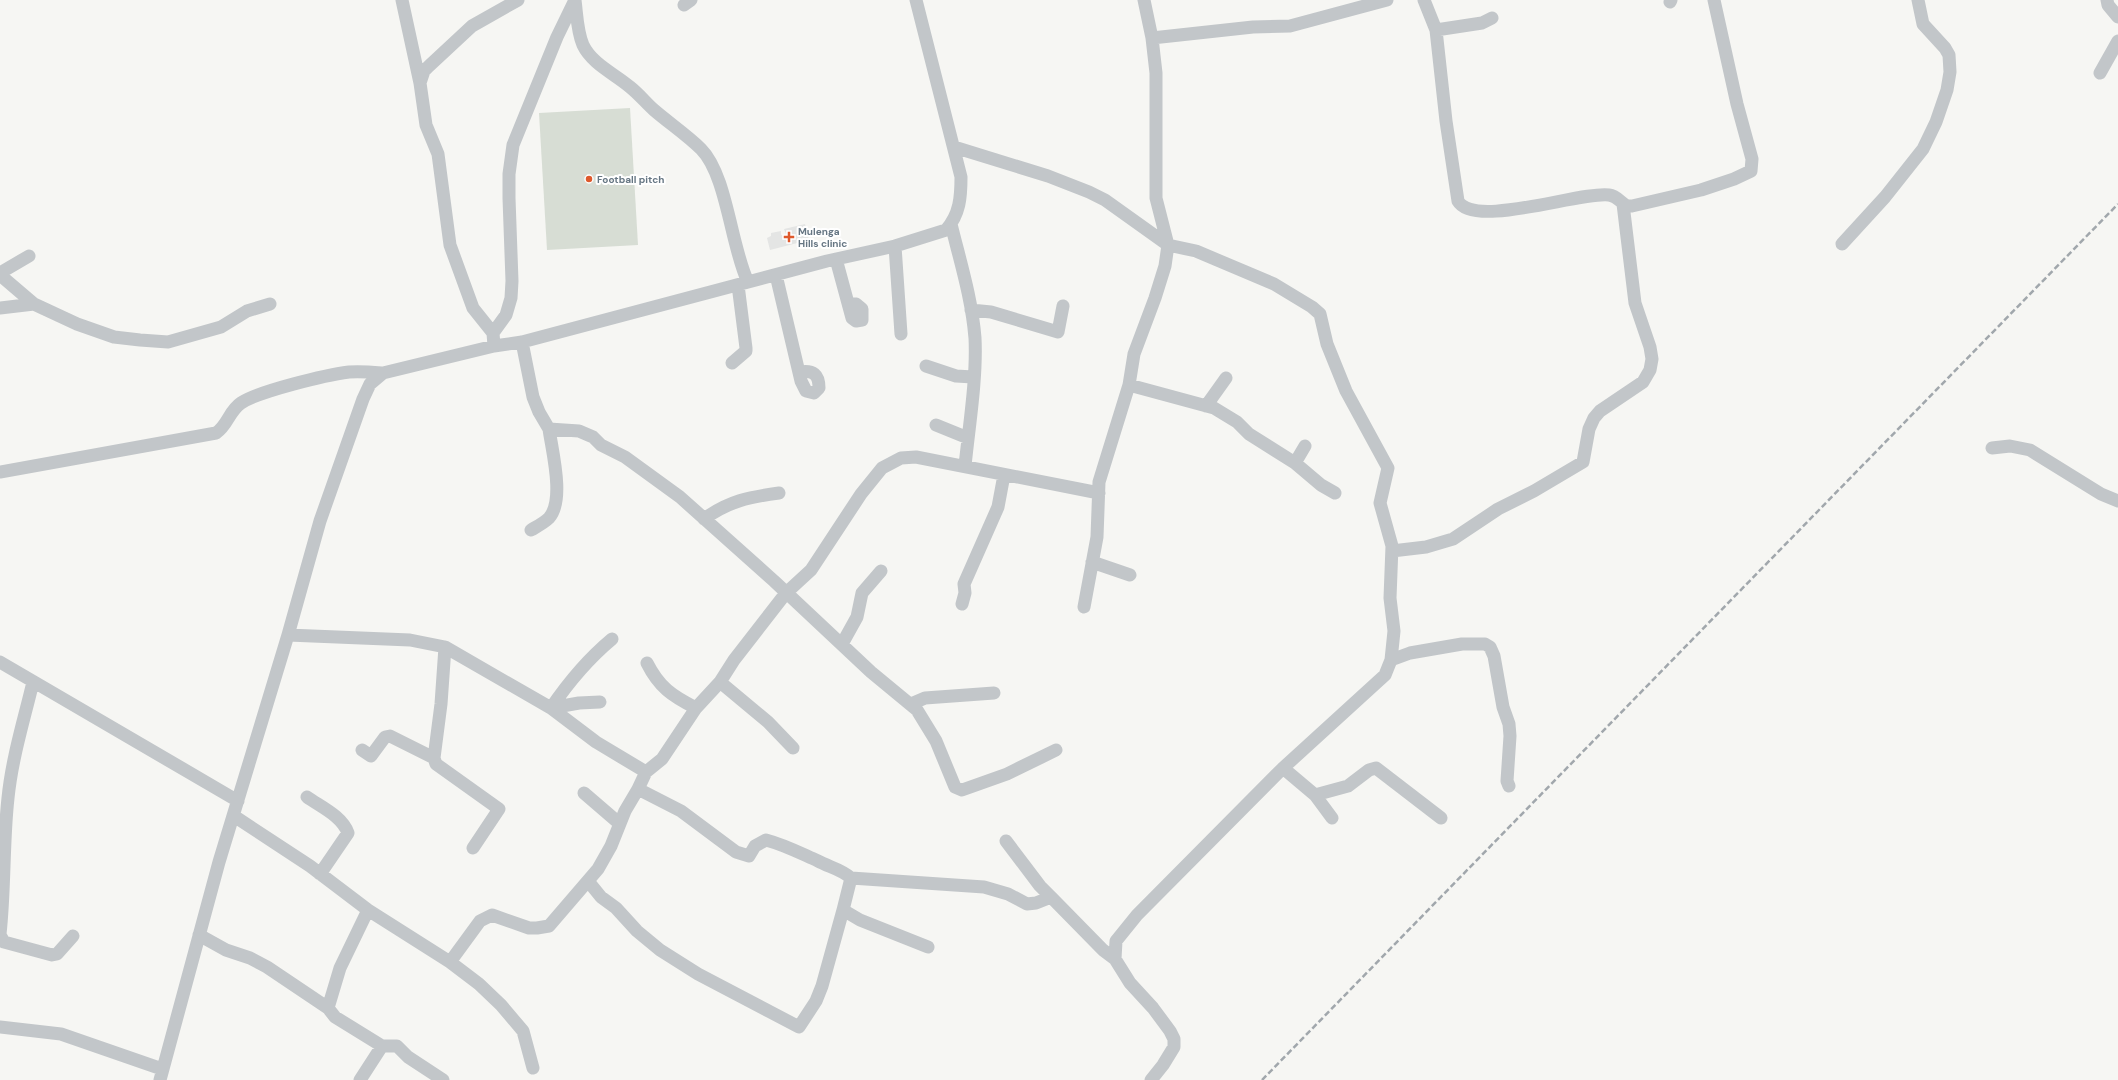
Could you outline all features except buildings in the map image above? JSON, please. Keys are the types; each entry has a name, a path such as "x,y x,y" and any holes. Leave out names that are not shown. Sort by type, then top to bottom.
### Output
{"street":[{"path":"402,0 420,83 426,125 438,154 450,245 473,308 493,339"},
{"path":"420,83 424,71 472,26 518,0"},
{"path":"493,339 506,315 511,298 509,190 514,145 552,50 575,0"},
{"path":"575,0 581,36 584,46 591,56 630,86 652,108 701,149 708,158 719,183 734,234 743,284 746,351 732,363"},
{"path":"0,472 216,433 226,424 235,408 251,398 285,387 348,372 382,373 493,339 522,342 776,274 895,246 946,230 951,224 961,200 960,177 954,147 938,95 916,0"},
{"path":"1084,607 1098,523 1099,482 1129,385 1134,354 1155,298 1165,266 1168,245 1156,198 1156,74 1152,38 1144,0"},
{"path":"1152,38 1253,27 1290,26 1387,0"},
{"path":"1392,551 1426,547 1453,539 1498,509 1534,491 1583,462 1589,429 1594,418 1600,411 1643,382 1650,370 1652,359 1650,347 1635,303 1623,204 1618,198 1605,194 1533,207 1500,210 1472,210 1461,205 1454,178 1436,30 1424,0"},
{"path":"1623,204 1632,206 1659,201 1701,190 1734,179 1751,171 1752,159 1737,104 1714,0"},
{"path":"1842,244 1885,198 1923,149 1936,122 1947,90 1950,72 1949,55 1945,48 1923,24 1918,0"},
{"path":"2107,0 2108,5 2118,17"},
{"path":"1436,30 1482,23 1492,18"},
{"path":"2100,73 2118,41"},
{"path":"954,147 1048,176 1089,192 1105,200 1168,245 1196,251 1274,284 1312,307 1320,314 1327,344 1346,391 1388,468 1380,503 1392,551 1390,598 1394,631 1392,660 1385,675 1283,768 1171,880 1121,934 1114,948 1115,959"},
{"path":"951,224 971,310 975,338 965,466"},
{"path":"895,246 901,334"},
{"path":"29,256 0,274 34,304 77,324 114,337 168,342 221,326 247,311 270,304"},
{"path":"836,259 848,303"},
{"path":"776,274 789,333 800,372"},
{"path":"0,308 34,304"},
{"path":"971,310 991,312 1058,332 1063,306"},
{"path":"522,342 533,397 549,429 556,483 556,505 549,518 531,530"},
{"path":"926,366 956,376 973,377"},
{"path":"0,1027 65,1035 161,1075 183,1000 199,935 288,635 320,521 355,419 370,384 382,373"},
{"path":"1206,406 1226,378"},
{"path":"1129,385 1214,408 1237,422 1249,434 1295,463 1321,485 1335,493"},
{"path":"936,425 968,438"},
{"path":"549,429 579,431 593,437 601,445 625,457 650,475 704,519 881,681 917,710 936,741 955,787 962,790 1007,774 1056,750"},
{"path":"1295,463 1305,446"},
{"path":"1992,448 2010,446 2030,450 2095,490 2118,501"},
{"path":"450,962 480,921 492,915 529,928 549,926 598,869 611,846 625,810 638,789 646,772 662,758 696,708 720,682 734,660 786,593 811,570 861,494 882,468 900,458 916,457 1099,493"},
{"path":"962,604 965,592 964,584 998,507 1004,475"},
{"path":"704,519 720,508 738,500 779,493"},
{"path":"1092,562 1130,575"},
{"path":"842,644 856,617 862,593 881,571"},
{"path":"288,635 410,640 445,647 551,708 596,742 646,772"},
{"path":"551,708 572,680 598,651 612,639"},
{"path":"1392,660 1410,653 1462,644 1485,644 1490,647 1494,656 1503,707 1509,724 1510,736 1507,781 1509,786"},
{"path":"445,647 441,704 434,758 436,764 499,809 473,848"},
{"path":"0,662 238,801"},
{"path":"647,663 654,678 674,697 696,708"},
{"path":"33,682 12,767 8,798 4,900 0,934 4,942 52,955 57,954 73,936"},
{"path":"720,682 768,722 793,748"},
{"path":"911,704 925,698 994,693"},
{"path":"551,708 579,703 600,702"},
{"path":"362,750 371,756 379,742 385,736 390,736 434,758"},
{"path":"1283,768 1315,795 1332,818"},
{"path":"1315,795 1348,786 1370,770 1376,768 1441,818"},
{"path":"638,789 681,811 736,852 749,856 755,846 766,840 786,846 819,862 844,871 851,878 984,887 1008,894 1026,904 1036,903 1051,897"},
{"path":"584,793 620,824"},
{"path":"307,798 338,818 345,825 348,833 320,874"},
{"path":"234,816 320,874 368,910 450,962 479,984 514,1020 522,1032 534,1068"},
{"path":"1006,841 1051,897 1103,950 1115,959 1130,983 1153,1008 1174,1039 1174,1047 1170,1055 1151,1080"},
{"path":"588,881 601,897 616,908 637,931 660,950 698,974 799,1027 819,994 844,910 851,878"},
{"path":"328,1008 340,968 368,910"},
{"path":"844,910 860,920 928,947"},
{"path":"199,935 226,950 250,958 267,967 328,1008 334,1017 382,1046 397,1046 408,1057 444,1080"},
{"path":"360,1080 382,1046"}],"shaded area":[{"name":"Football pitch","path":"630,108 638,245 547,250 539,113"},
{"name":"Mulenga Hills clinic","path":"805,224 809,240 770,250 767,238 771,236 771,233 781,231 781,235 786,234 784,229"}],"railway":[{"path":"1262,1080 2118,204"}],"place":[{"name":"Football pitch","path":"589,179"},
{"name":"Mulenga Hills clinic","path":"789,237"}]}
